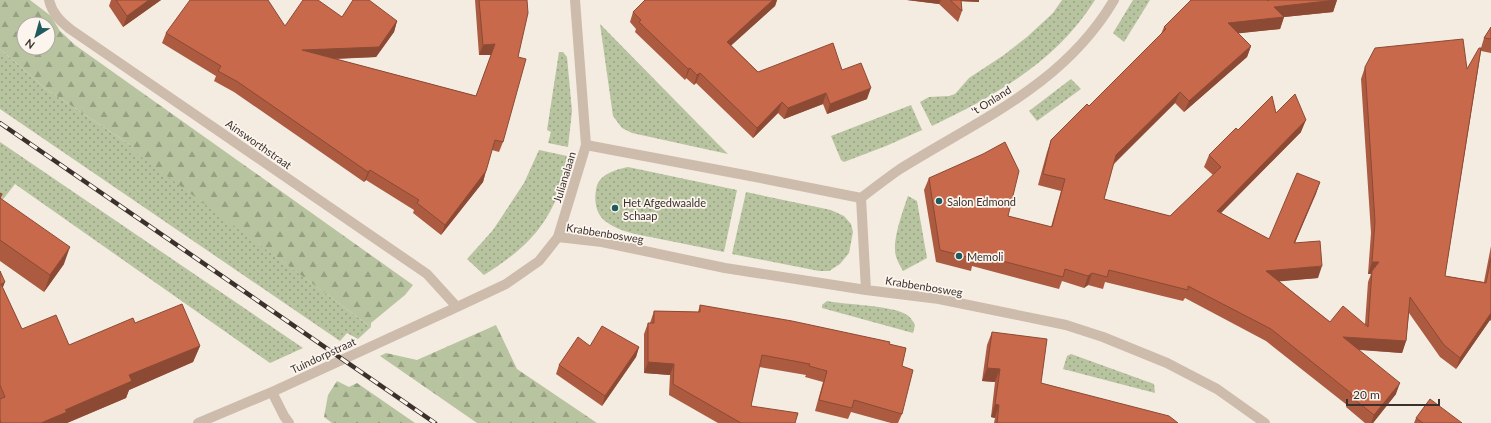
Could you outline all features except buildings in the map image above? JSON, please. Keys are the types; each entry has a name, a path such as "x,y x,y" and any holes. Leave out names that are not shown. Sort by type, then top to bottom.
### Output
{"street":[{"name":"Ainsworthstraat","path":"49,0 58,19 70,29 427,274 457,307"},
{"name":"Julianalaan","path":"457,307 506,284 538,261 558,237 586,145 576,0"},
{"name":"'t Onland","path":"861,198 900,170 1006,106 1043,81 1081,46 1114,0"},
{"path":"586,145 861,198 866,290"},
{"name":"Krabbenbosweg","path":"558,237 602,242 725,268 866,290 946,300 1066,325 1103,337 1167,363 1217,389 1265,423"},
{"name":"Tuindorpstraat","path":"198,423 272,392 457,307"},
{"path":"272,392 289,423"}],"green space":[{"path":"0,0 30,0 51,16 16,16 16,56 56,56 56,24 60,31 75,45 413,285 405,295 371,323 371,327 133,151 132,146 46,89 0,49"},
{"path":"1062,0 1095,0 1080,22 1062,41 1023,75 979,102 932,126 920,102 929,97 949,96 955,94 969,78 1004,55 1027,37 1053,13"},
{"path":"1133,0 1150,0 1124,42 1113,33"},
{"path":"600,24 728,154 632,133 622,128 613,116"},
{"path":"0,49 46,89 132,146 134,151 371,327 358,339 347,333 340,341 0,109"},
{"path":"559,52 563,52 567,57 572,111 568,147 548,143 551,132 547,130"},
{"path":"1071,79 1081,89 1037,121 1029,111"},
{"path":"911,105 922,130 844,162 841,160 831,136"},
{"path":"0,142 303,348 270,363 15,184 1,202"},
{"path":"539,150 567,156 562,183 553,206 546,219 529,240 509,258 484,275 467,259 493,230 524,183"},
{"path":"628,167 737,190 724,252 631,233 617,228 605,221 596,207 595,194 597,185 604,176"},
{"path":"746,192 831,210 844,216 851,224 853,232 849,253 840,264 829,271 819,271 732,254"},
{"path":"908,196 917,201 927,258 903,271 896,255 895,244 899,223"},
{"path":"827,301 881,307 900,312 908,316 915,325 913,333 822,308 822,305"},
{"path":"496,325 517,369 597,423 477,423 380,356 386,353 417,360"},
{"path":"1071,354 1154,384 1155,393 1063,369 1067,356"},
{"path":"337,381 349,387 357,383 415,423 332,423 324,417 328,395"}],"railway":[{"path":"0,123 435,423"}],"place":[{"name":"Salon Edmond","path":"939,201"},
{"name":"Het Afgedwaalde Schaap","path":"615,208"},
{"name":"Memoli","path":"959,256"}]}
